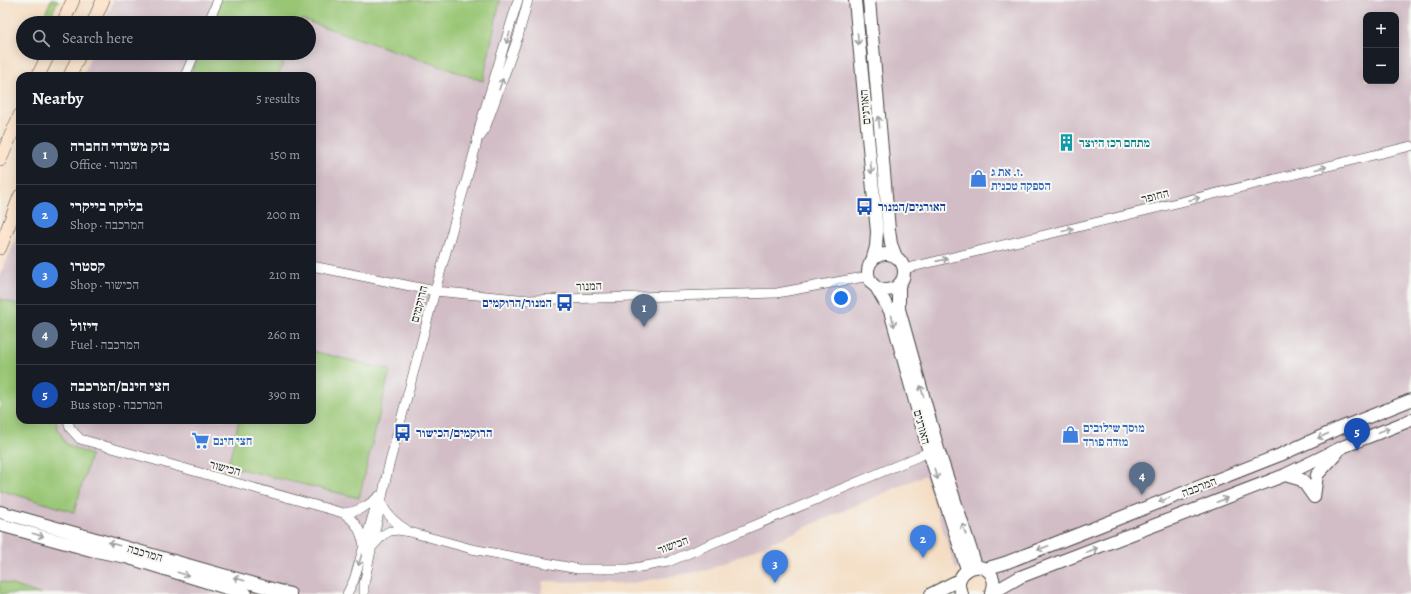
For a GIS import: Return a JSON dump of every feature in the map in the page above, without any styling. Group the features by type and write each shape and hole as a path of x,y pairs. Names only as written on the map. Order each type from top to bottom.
{"main road":[{"path":"66,16 73,0"},
{"path":"96,16 103,0"},
{"path":"40,72 46,60"},
{"path":"72,72 77,60"},
{"path":"0,160 16,123"},
{"path":"0,248 16,207"}],"street":[{"path":"211,16 218,0"},
{"name":"הרוקמים","path":"347,594 368,546 434,291 476,146 480,125 518,0"},
{"name":"הרוקמים","path":"476,146 492,111 518,37 528,0"},
{"name":"האורגים","path":"855,0 877,232 876,247 872,261"},
{"name":"האורגים","path":"869,0 889,230 891,244 896,257"},
{"path":"187,72 192,60"},
{"name":"החופר","path":"904,269 1411,146"},
{"path":"884,254 896,257 904,269 902,280 892,289 884,290 876,287 869,276 872,261 877,256 884,254"},
{"name":"המנור","path":"316,267 434,291 528,300 723,296 777,293 869,276"},
{"name":"האורגים","path":"899,284 899,309 938,449 976,568"},
{"name":"האורגים","path":"876,287 890,311 929,452 976,568"},
{"name":"המרכבה","path":"976,568 1005,563 1280,455 1338,429 1411,400"},
{"name":"המרכבה","path":"991,593 1020,577 1285,475 1345,446 1411,420"},
{"name":"הכישור","path":"69,424 70,428 80,439 343,513 351,518 356,524 368,546 390,531 398,530 472,549 578,569 629,569 668,562 929,452"},
{"path":"1285,475 1302,480 1314,497 1316,474 1345,446"},
{"name":"הכישור","path":"343,513 364,508 380,500 387,514 410,532"},
{"name":"המרכבה","path":"0,512 290,594"},
{"name":"המרכבה","path":"0,525 91,550 126,557 246,594"},
{"name":"הרוקמים","path":"364,594 368,546"},
{"path":"962,594 958,586 962,574 976,568 990,573 994,579 994,586 991,593"},
{"path":"932,594 959,580"}],"shaded area":[{"path":"114,0 1411,0 1411,594 996,594 982,560 956,569 925,475 708,570 626,584 543,581 541,594 41,594 0,581 0,277 16,238 16,424 316,424 316,72 85,72 89,60 316,60 316,16 107,16"}],"green space":[{"path":"51,0 58,0 51,16 44,16"},
{"path":"217,0 500,0 483,81 316,24 316,16 211,16"},
{"path":"196,60 284,60 280,72 191,72"},
{"path":"0,299 16,304 16,424 57,424 66,444 91,455 74,512 0,490"},
{"path":"316,352 390,370 359,498 228,466 238,424 316,424"},
{"path":"0,581 40,594 0,594"}],"place":[{"name":"מתחם רכז היוצר","path":"1066,143"},
{"name":"ז. את ג. הספקה טכנית","path":"978,179"},
{"name":"האורגים/המנור","path":"865,207"},
{"name":"המנור/הרוקמים","path":"565,303"},
{"name":"בזק משרדי החברה","path":"644,327"},
{"name":"הרוקמים/הכישור","path":"403,433"},
{"name":"מוסך שילובים מזדה פורד","path":"1070,435"},
{"name":"חצי חינם","path":"200,441"},
{"name":"חצי חינם/המרכבה","path":"1357,451"},
{"name":"דיזול","path":"1142,495"},
{"name":"בליקר בייקרי","path":"923,558"},
{"name":"קסטרו","path":"775,583"}]}
